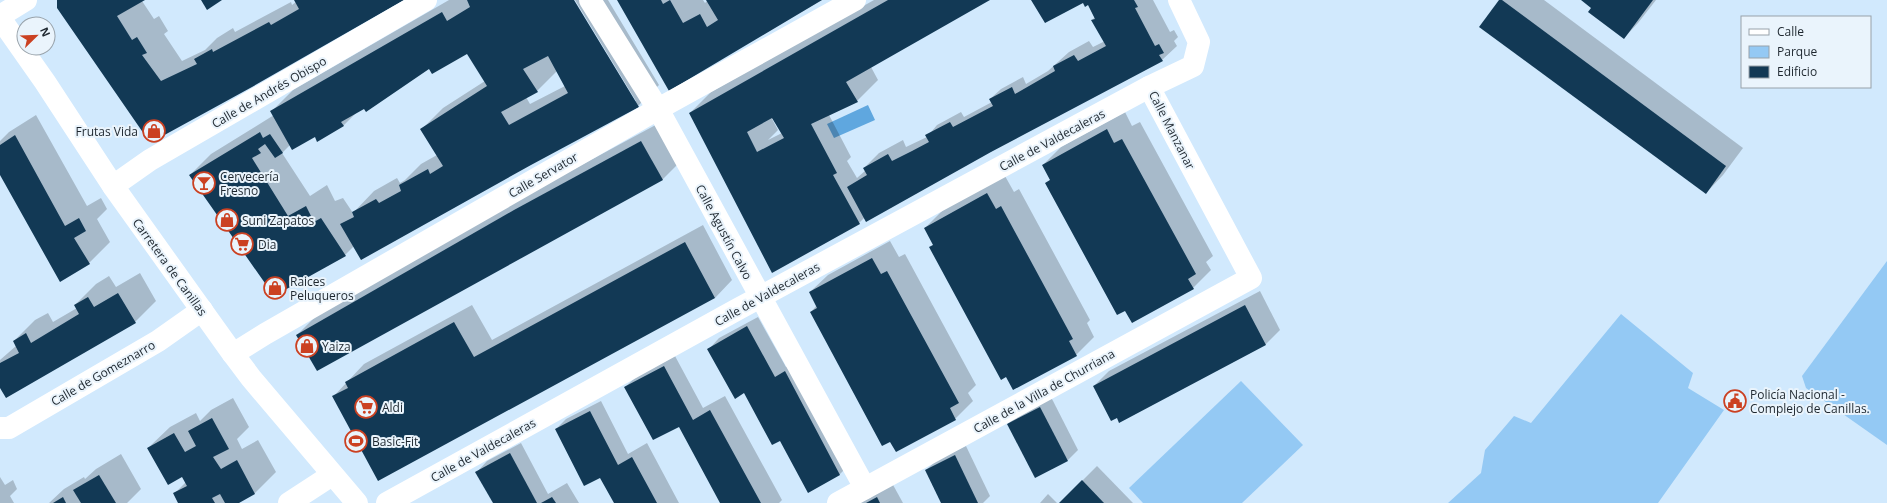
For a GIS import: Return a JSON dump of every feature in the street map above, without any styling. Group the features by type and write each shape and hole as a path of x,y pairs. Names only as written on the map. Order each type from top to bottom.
{"street":[{"path":"0,17 26,0"},
{"name":"Calle de Andrés Obispo","path":"113,186 150,160 426,0"},
{"name":"Calle Agustín Calvo","path":"590,0 658,109 865,488"},
{"name":"Calle Servator","path":"233,354 265,334 658,109 855,0"},
{"name":"Calle Manzanar","path":"1179,0 1199,42 1193,66 1149,88 1251,278"},
{"name":"Carretera de Canillas","path":"0,17 45,82 113,186 233,354 251,378 357,503"},
{"name":"Calle de Valdecaleras","path":"387,503 760,298 1149,88"},
{"name":"Calle de la Villa de Churriana","path":"838,503 1251,278"},
{"name":"Calle de Gomeznarro","path":"0,428 9,428 158,341 202,310"},
{"path":"289,503 332,475"}],"green space":[{"path":"1887,261 1887,445 1806,388 1802,376"},
{"path":"1621,314 1693,373 1688,388 1724,410 1658,503 1448,503 1481,473 1485,450 1514,416 1531,423"},
{"path":"1241,381 1303,445 1242,503 1143,503 1129,488"}],"shaded area":[{"path":"868,105 875,120 834,138 827,124"}],"building":[{"path":"57,0 145,0 117,16 132,40 137,37 147,53 142,55 161,81 197,64 194,59 212,49 213,52 269,22 271,25 299,9 294,0 404,0 252,87 159,138 144,134 57,8"},
{"path":"201,0 222,0 207,10"},
{"path":"467,0 574,0 639,107 531,165 361,260 340,224 354,217 352,212 376,199 379,203 401,191 399,185 428,169 430,174 443,166 420,129 487,86 467,54 432,74 429,69 366,112 364,109 341,122 344,126 317,142 315,137 292,150 270,111 442,12 447,21 470,7","holes":["548,56 568,93 509,125 501,112 538,92 523,69"]},
{"path":"617,0 661,0 663,4 670,0 683,23 700,14 707,27 718,20 706,0 822,0 669,91"},
{"path":"888,0 990,0 846,82 858,102 811,124 837,173 833,175 860,224 772,273 689,113","holes":["772,118 784,138 757,152 747,132"]},
{"path":"1031,0 1134,0 1138,7 1135,8 1155,46 1159,44 1164,53 1159,55 1163,61 991,152 866,222 847,187 867,175 863,168 888,154 892,161 912,151 929,142 925,135 950,122 953,127 993,106 989,99 1012,87 1015,94 1055,71 1053,66 1074,55 1078,61 1106,46 1091,20 1095,19 1088,5 1085,7 1083,3 1045,23"},
{"path":"1499,0 1502,0 1726,166 1706,194 1479,27"},
{"path":"1581,0 1653,0 1624,39 1588,12 1591,8"},
{"path":"1107,129 1114,143 1122,139 1196,274 1188,279 1194,289 1132,323 1125,311 1117,315 1045,183 1050,180 1042,165"},
{"path":"260,132 263,138 270,134 283,153 275,158 265,144 258,149 261,153 252,158 288,216 306,206 314,222 321,218 346,256 274,296 189,175"},
{"path":"15,135 65,226 79,218 86,231 74,238 90,264 60,282 0,175 0,145"},
{"path":"641,141 663,180 317,371 296,335 514,210"},
{"path":"987,193 996,209 1001,206 1073,339 1069,341 1077,356 1013,390 1006,377 1001,380 929,247 933,245 924,228"},
{"path":"685,242 715,298 378,481 332,396 348,388 345,382 454,322 474,357"},
{"path":"872,258 881,274 887,271 959,403 950,408 956,420 896,452 890,442 882,446 810,312 817,308 809,292"},
{"path":"118,293 136,323 6,398 0,388 0,363 19,353 13,341 26,333 31,343 79,314 74,305 88,297 94,307"},
{"path":"1245,305 1266,345 1119,423 1117,418 1111,421 1093,386"},
{"path":"747,326 775,377 785,371 840,475 808,493 780,441 772,445 744,393 735,399 707,349"},
{"path":"664,366 693,420 710,410 761,503 720,503 679,427 653,440 624,387"},
{"path":"1040,407 1068,461 1035,478 1007,424"},
{"path":"590,411 618,465 632,457 657,503 614,503 600,478 584,486 555,429"},
{"path":"212,418 229,449 213,457 221,469 237,460 255,494 239,503 225,503 220,494 212,498 215,503 178,503 173,493 187,486 182,477 168,485 147,448 174,433 185,452 196,446 188,431"},
{"path":"510,453 537,503 493,503 475,472"},
{"path":"955,455 978,503 941,503 925,470"},
{"path":"99,475 116,503 81,503 73,490"},
{"path":"1082,480 1104,503 1059,503"},
{"path":"63,497 66,503 53,503"},
{"path":"552,497 556,503 541,503"},
{"path":"877,497 880,503 866,503"}],"place":[{"name":"Frutas Vida","path":"154,131"},
{"name":"Cervecería Fresno","path":"204,183"},
{"name":"Suni Zapatos","path":"227,220"},
{"name":"Dia","path":"242,244"},
{"name":"Raices Peluqueros","path":"275,288"},
{"name":"Yaiza","path":"307,346"},
{"name":"Policía Nacional - Complejo de Canillas.","path":"1735,401"},
{"name":"Aldi","path":"366,407"},
{"name":"Basic-Fit","path":"356,441"}]}
